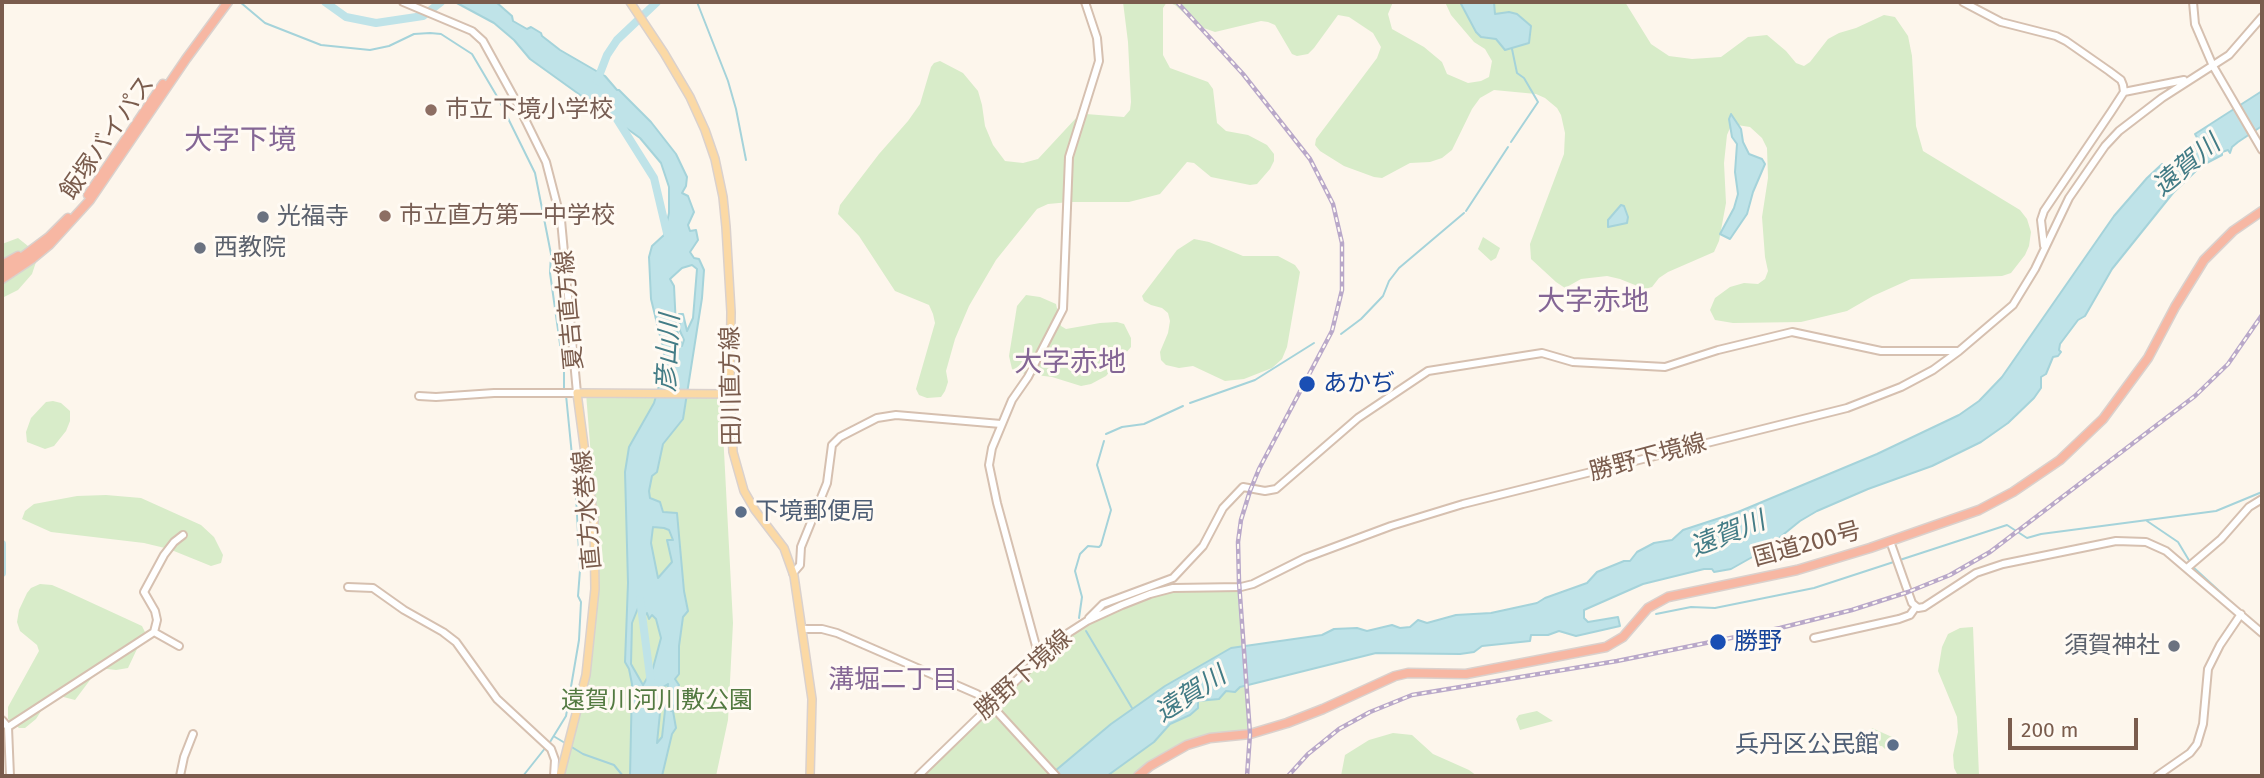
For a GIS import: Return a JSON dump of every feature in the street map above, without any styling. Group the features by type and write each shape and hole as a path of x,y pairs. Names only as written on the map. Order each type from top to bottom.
{"highway":[{"path":"2,272 36,247 69,217 88,195 175,65 225,2"},
{"name":"飯塚バイパス","path":"2,281 63,231 90,200 225,2"},
{"name":"国道200号","path":"1138,776 1187,745 1210,738 1250,734 1287,723 1395,676 1408,673 1466,674 1606,647 1623,637 1648,608 1668,597 1797,570 1979,510 2013,492 2060,460 2103,419 2133,380 2204,260 2234,231 2262,211"},
{"path":"2,265 36,247"}],"main road":[{"name":"田川直方線","path":"630,2 690,97 715,159 726,227 730,312 728,394 733,452 740,479 755,510 783,548 793,573 812,699 810,776"},
{"path":"581,393 728,394"},
{"name":"直方水巻線","path":"560,776 586,675 592,638 595,589 594,521 581,393"}],"street":[{"path":"1039,657 989,473 990,457 1016,391 1028,377 1063,309 1069,157 1099,61 1097,38 1085,2"},
{"path":"1964,2 2001,22 2056,36 2121,80 2124,92 2044,211 2041,220 2044,248"},
{"path":"2193,2 2196,24 2215,68 2262,149"},
{"name":"夏吉直方線","path":"405,3 472,31 482,41 516,101 546,163 561,220 581,393"},
{"name":"勝野下境線","path":"918,776 1059,639 1087,621 1160,591 1253,584 1305,558 1462,504 1847,408 1901,387 1933,370 2013,305 2035,269 2069,198 2105,146 2140,114 2190,78 2215,68 2262,17"},
{"path":"2124,92 2153,88 2190,78"},
{"path":"1087,621 1103,604 1173,578 1203,546 1223,508 1243,487 1265,491 1276,489 1358,418 1428,371 1542,353 1573,362 1665,367 1718,350 1791,332 1881,351 1959,351"},
{"path":"419,396 581,393"},
{"path":"793,573 800,565 801,547 827,483 832,445 840,437 877,418 896,415 1001,424"},
{"path":"2187,568 2221,539 2249,507 2262,499"},
{"path":"8,727 154,632 157,620 155,611 144,592 164,555 183,535"},
{"path":"1915,607 1924,607 1976,573 1994,566 2116,541 2133,540 2153,544 2166,551 2262,633"},
{"path":"1891,541 1915,607"},
{"path":"348,587 373,588 456,642 497,699 551,749 555,760 554,776"},
{"path":"1814,638 1899,619 1910,615 1915,607"},
{"path":"2157,776 2190,753 2197,744 2203,724 2208,668 2241,614"},
{"path":"803,629 822,629 837,633 977,694 1055,776"},
{"path":"154,632 179,646"},
{"path":"2,720 8,727 10,776"},
{"path":"180,776 193,734"}],"green space":[{"path":"1123,2 1167,2 1163,8 1163,55 1170,68 1208,82 1213,89 1217,123 1226,131 1248,135 1267,145 1274,154 1270,169 1257,184 1250,185 1211,177 1194,163 1187,162 1160,194 1129,202 1070,202 1048,204 1037,209 996,260 969,306 955,339 946,371 948,382 945,391 941,397 927,398 919,395 916,389 935,323 933,314 929,305 895,291 859,236 838,214 840,205 920,104 931,67 940,61 963,73 978,91 985,126 993,145 1005,161 1023,163 1038,159 1077,117 1086,114 1124,117 1130,110 1131,102"},
{"path":"1167,2 1393,2 1388,14 1392,29 1424,47 1442,62 1447,74 1468,83 1489,77 1492,61 1485,49 1474,42 1451,15 1445,2 1625,2 1651,44 1669,56 1692,59 1721,57 1748,37 1767,35 1796,63 1804,66 1828,39 1839,33 1884,15 1895,17 1908,36 1912,56 1916,126 1923,151 2020,210 2027,219 2031,232 2029,246 2011,273 2002,276 1911,279 1847,311 1801,322 1733,323 1715,320 1710,310 1715,298 1730,287 1744,283 1758,284 1765,279 1768,271 1762,217 1768,178 1767,148 1762,138 1750,127 1737,125 1730,128 1727,135 1724,163 1726,203 1719,241 1714,252 1668,272 1652,287 1645,289 1607,276 1581,279 1565,288 1531,259 1530,244 1564,154 1565,133 1561,115 1545,98 1536,94 1494,90 1480,98 1452,150 1442,158 1410,163 1382,178 1374,177 1344,166 1315,145 1316,139 1377,58 1381,47 1373,33 1349,17 1338,15 1308,54 1297,56 1292,54 1275,25 1268,22 1261,21 1215,32 1198,26 1175,5"},
{"path":"1483,237 1500,248 1496,258 1491,261 1478,249"},
{"path":"18,238 33,250 37,257 36,262 32,274 18,290 2,298 2,244"},
{"path":"1194,239 1243,256 1278,256 1295,265 1300,272 1287,347 1282,359 1272,368 1244,379 1225,381 1193,366 1179,368 1166,365 1161,360 1160,352 1170,321 1168,313 1144,301 1142,296 1177,250"},
{"path":"1026,295 1040,297 1056,304 1061,326 1066,329 1100,323 1124,324 1131,338 1131,347 1106,376 1091,384 1081,386 1052,377 1020,373 1012,369 1009,356 1017,306"},
{"name":"遠賀川河川敷公園","path":"586,393 721,394 733,623 728,720 716,776 563,776 588,680 598,590"},
{"path":"46,402 61,403 70,411 70,421 54,446 45,449 27,442 26,432 31,418"},
{"path":"77,496 141,498 201,525 214,537 223,555 221,563 211,566 169,549 144,543 51,532 22,519 25,511 34,504"},
{"path":"40,584 52,585 66,591 142,626 145,632 128,668 99,668 75,700 52,694 36,719 25,728 19,728 8,719 8,707 39,651 37,645 20,631 17,622 27,593"},
{"path":"1238,590 1251,730 1211,735 1186,743 1167,751 1134,776 921,776 1060,641 1081,627 1123,606 1159,593"},
{"path":"1973,627 1979,776 1958,776 1953,755 1958,732 1957,717 1938,671 1942,647 1948,634 1960,628"},
{"path":"1537,711 1553,721 1520,730 1516,719 1519,715"},
{"path":"1872,728 1892,737 1885,749 1882,746 1865,746"},
{"path":"1393,733 1412,735 1433,754 1477,776 1341,776 1345,755 1369,740"}],"water":[{"path":"455,2 496,2 512,16 513,21 527,29 531,27 560,50 605,76 651,122 676,154 687,177 682,193 688,196 694,212 688,225 690,231 696,230 698,240 690,252 694,258 699,259 704,270 702,298 683,419 663,444 657,472 652,476 649,491 650,498 660,502 663,512 677,513 688,611 683,617 679,674 675,679 679,685 671,711 676,728 672,734 662,776 630,776 632,684 625,662 628,583 625,472 629,447 654,403 663,372 664,352 651,299 649,257 652,246 664,235 669,213 669,187 661,163 640,138 530,59 514,40 494,23","holes":["692,265 697,269 693,318 687,331 683,314 679,314 680,331 684,340 682,346 676,327 674,286 670,279 682,268","653,527 669,530 673,540 667,540 672,562 658,578 651,543","638,608 644,617 647,613 649,619 652,615 656,619 661,638 653,668 643,685 631,664 632,623","668,684 662,737 657,743 660,713 658,697 663,687"]},
{"path":"1460,2 1494,2 1495,14 1517,14 1531,26 1529,43 1505,50 1496,39 1481,37"},
{"name":"遠賀川","path":"2262,91 2262,126 2232,147 2230,153 2228,150 2222,152 2222,155 2201,166 2173,193 2112,269 2085,316 2078,320 2060,344 2061,352 2053,357 2046,374 2041,377 2041,388 2034,398 2008,423 1981,442 1932,466 1817,511 1763,551 1731,569 1714,572 1712,569 1704,569 1643,584 1584,610 1584,618 1588,622 1618,617 1620,626 1576,636 1559,631 1548,635 1531,635 1530,641 1482,646 1474,652 1460,654 1376,653 1240,687 1235,692 1226,691 1219,699 1198,701 1198,708 1190,715 1170,724 1154,742 1107,776 1049,776 1111,724 1165,686 1231,648 1322,635 1334,629 1357,628 1367,631 1392,625 1410,627 1418,620 1427,623 1456,615 1491,613 1537,603 1587,583 1597,572 1630,561 1637,552 1654,543 1672,540 1683,530 1738,512 1877,454 1959,415 1979,401 2002,377 2114,216 2147,178 2162,164 2169,167 2199,141 2195,134"},
{"path":"1731,114 1741,129 1749,154 1762,159 1765,164 1747,214 1730,239 1720,234 1738,194 1735,172 1737,144 1732,137 1729,119"},
{"path":"1621,205 1628,217 1627,223 1608,227 1608,220"}],"waterway":[{"path":"240,2 265,23 321,45 370,50 389,46 414,34 430,33 441,34 472,54 498,98 535,173 551,254 550,273 564,372 564,390"},
{"path":"325,2 346,17 376,23 423,16 441,2"},
{"path":"597,81 607,55 617,40 657,2"},
{"path":"697,2 728,81 746,160"},
{"path":"1511,142 1538,102 1524,78 1517,73 1512,49"},
{"name":"彦山川","path":"615,116 654,178 667,233"},
{"path":"1466,211 1508,147"},
{"path":"1341,334 1361,319 1383,296 1389,281 1399,268 1464,213"},
{"path":"1190,403 1255,380 1314,343"},
{"path":"550,742 566,716 579,640 581,602 578,596 580,570 576,496 566,395"},
{"path":"1106,434 1122,427 1144,424 1183,406"},
{"path":"1079,618 1082,597 1075,571 1080,554 1088,546 1101,545 1111,510 1097,465 1104,441"},
{"path":"1656,614 1691,607 1715,608 1814,588 2007,525 2027,538 2216,511 2262,492"},
{"path":"2147,521 2178,542 2190,562"},
{"path":"2,544 2,573"},
{"path":"2193,567 2240,610"},
{"name":"彦山川","path":"640,599 651,684"},
{"path":"1086,631 1132,708"},
{"path":"555,737 565,743"},
{"path":"570,746 583,754 614,765 623,776"},
{"path":"523,776 546,747"}],"railway":[{"path":"1177,2 1243,74 1310,159 1333,204 1342,243 1342,290 1332,331 1259,469 1241,520 1238,542 1239,582 1250,734 1247,776"},
{"path":"1288,776 1308,754 1339,729 1370,712 1412,695 1617,661 1780,628 1852,610 1950,575 1990,552 2195,396 2228,364 2262,315"}],"place":[{"name":"市立下境小学校","path":"431,110"},
{"name":"市立直方第一中学校","path":"385,216"},
{"name":"光福寺","path":"263,217"},
{"name":"西教院","path":"200,248"},
{"name":"あかぢ","path":"1307,384"},
{"name":"下境郵便局","path":"741,512"},
{"name":"勝野","path":"1718,642"},
{"name":"須賀神社","path":"2174,646"},
{"name":"兵丹区公民館","path":"1893,745"}],"district":[{"name":"大字下境","path":"240,141"},
{"name":"大字赤地","path":"1593,302"},
{"name":"大字赤地","path":"1070,363"},
{"name":"溝堀二丁目","path":"893,681"}]}
